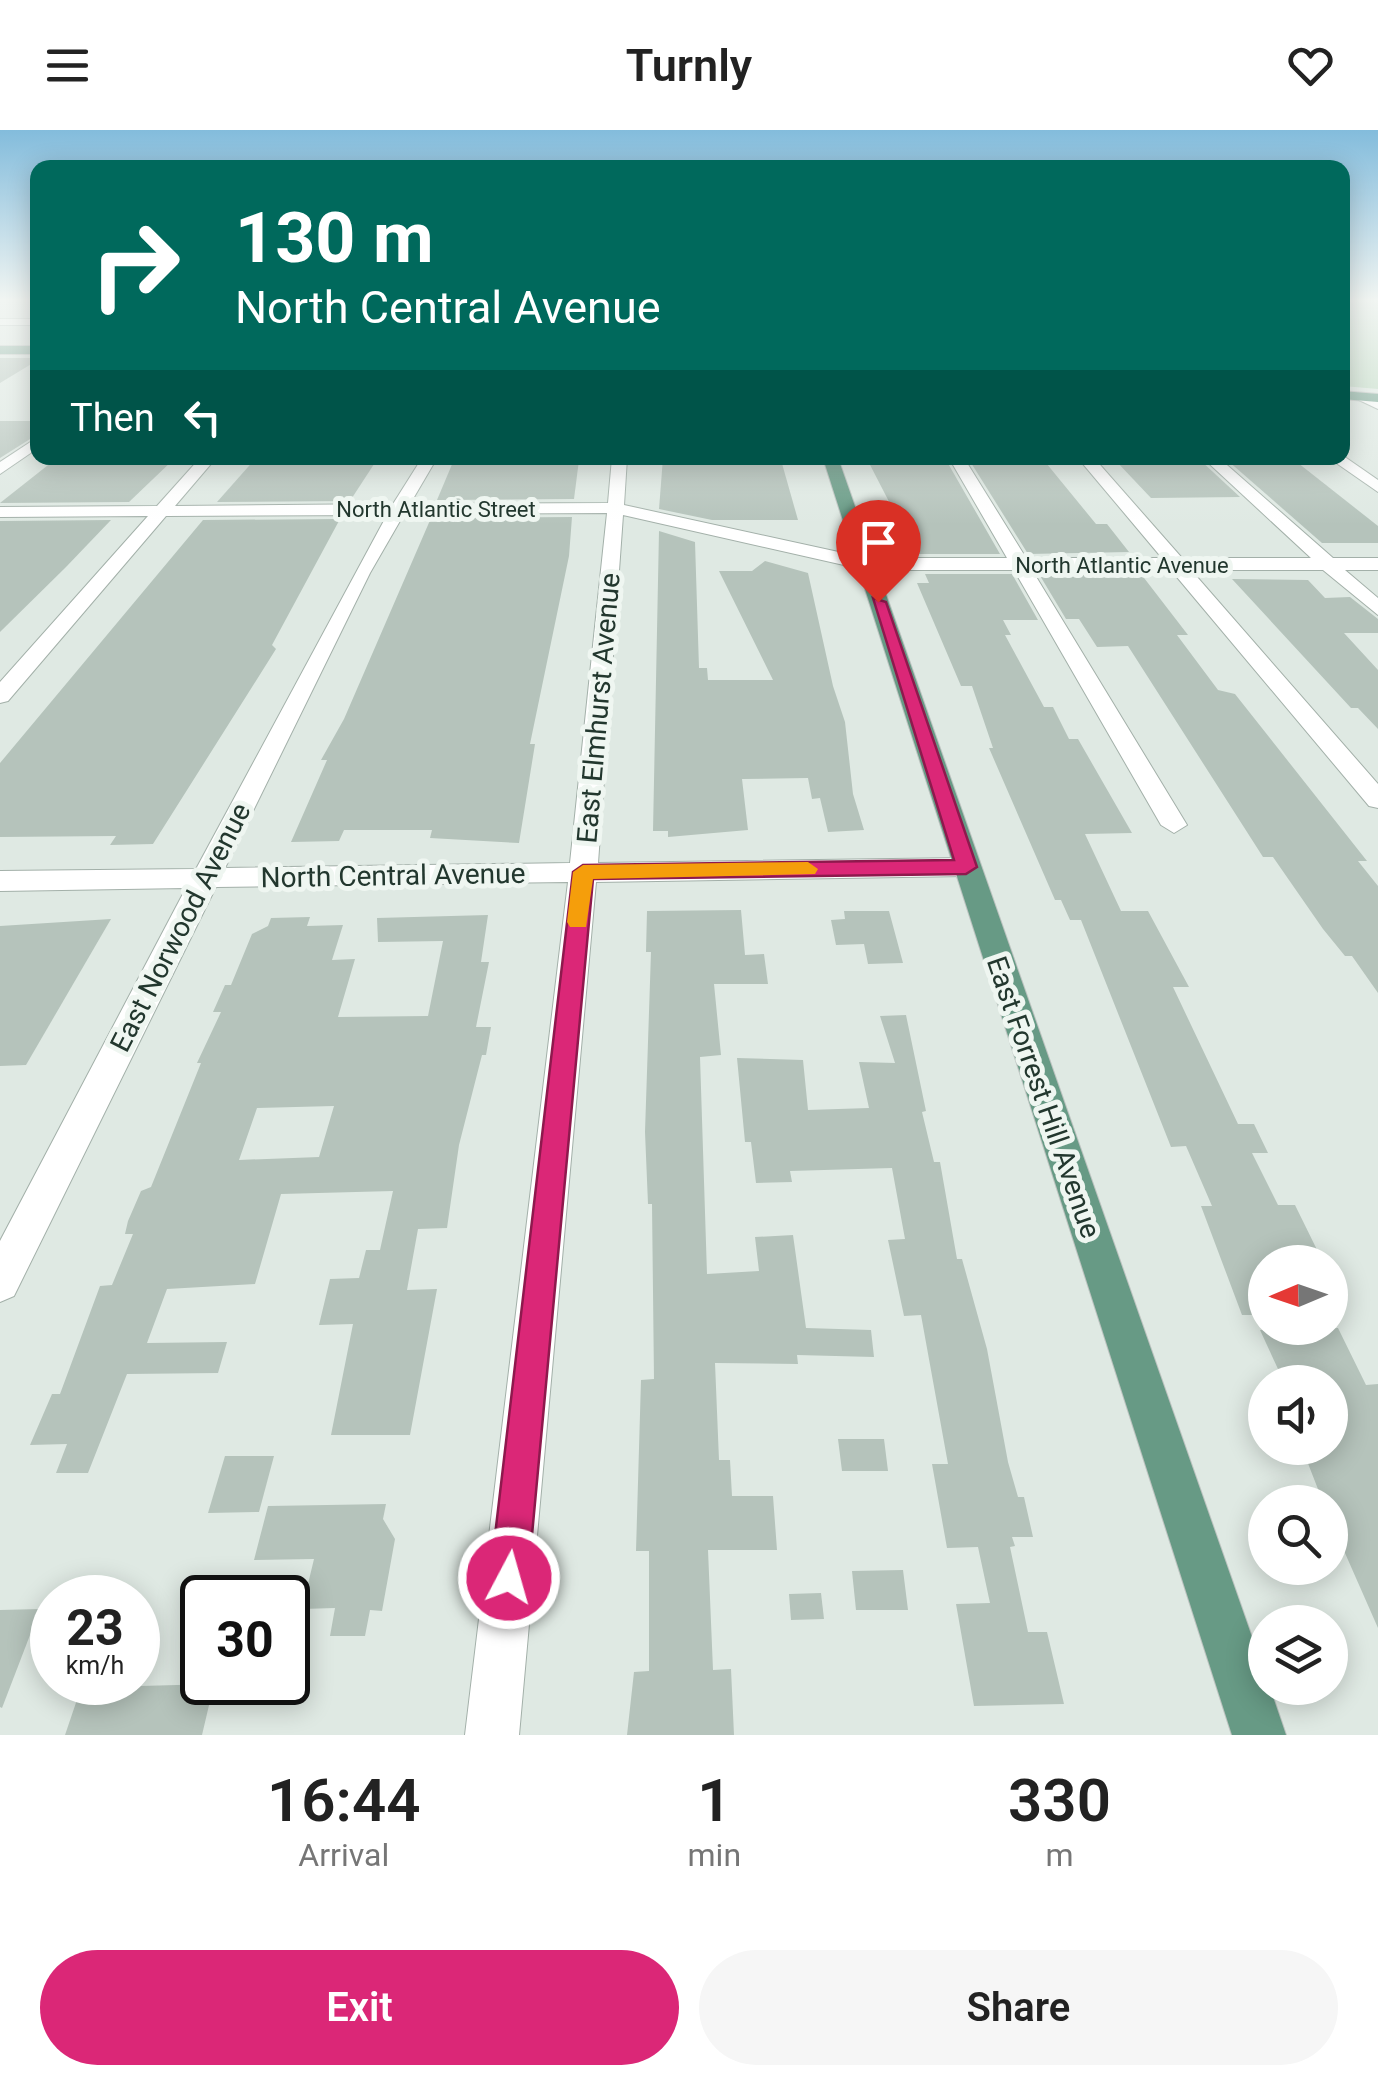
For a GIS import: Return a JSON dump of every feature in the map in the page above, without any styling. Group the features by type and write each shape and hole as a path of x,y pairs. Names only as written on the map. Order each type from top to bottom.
{"main road":[{"name":"East Forrest Hill Avenue","path":"832,465 1259,1735"}],"street":[{"path":"0,469 30,446"},
{"path":"170,511 203,465"},
{"path":"0,696 170,511 221,465"},
{"name":"East Norwood Avenue","path":"0,1282 361,573 392,509 407,465"},
{"name":"East Norwood Avenue","path":"392,509 424,465"},
{"name":"East Elmhurst Avenue","path":"492,1735 583,872 619,465"},
{"path":"962,465 1174,824"},
{"path":"1092,465 1378,800"},
{"path":"1219,465 1378,609"},
{"path":"1348,465 1378,487"},
{"name":"North Atlantic Street","path":"0,512 615,508 866,564"},
{"name":"North Atlantic Avenue","path":"866,564 1378,564"},
{"name":"North Central Avenue","path":"0,881 966,867"}],"green space":[{"path":"1350,375 1378,375 1378,389 1350,387"}],"building":[{"path":"0,421 30,421 30,439 0,458"},
{"path":"48,465 168,465 129,502 0,503"},
{"path":"250,465 373,465 350,501 217,502"},
{"path":"452,465 578,465 574,499 437,500"},
{"path":"662,465 782,465 798,520 712,520 659,509"},
{"path":"870,465 949,465 1000,554 916,554"},
{"path":"972,465 1048,465 1096,524 1107,524 1129,552 1028,554"},
{"path":"1120,465 1205,465 1240,497 1151,498"},
{"path":"1233,465 1301,465 1378,526 1378,543 1322,543"},
{"path":"572,517 569,556 530,744 535,744 519,843 430,838 432,830 344,830 339,841 291,842 327,760 321,760 344,719 431,518"},
{"path":"340,519 272,645 276,649 153,844 110,845 116,836 0,837 0,763 203,520"},
{"path":"111,520 66,567 0,632 0,521"},
{"path":"659,531 695,542 699,668 707,668 708,680 773,680 719,571 752,571 765,561 808,573 845,722 853,794 864,830 828,832 820,798 812,799 808,778 742,779 748,830 668,837 668,831 653,831"},
{"path":"925,574 1012,574 1038,620 1003,620 1011,635 1005,635 1044,707 1053,707 1069,739 1078,739 1132,833 1085,834 1121,911 1148,911 1189,987 1173,987 1238,1124 1254,1124 1268,1153 1252,1153 1278,1205 1295,1205 1315,1245 1248,1245 1248,1315 1242,1315 1201,1206 1212,1206 1186,1146 1171,1147 1081,920 1070,920 1061,900 1055,900 989,748 993,748 972,686 961,686 917,583 929,583"},
{"path":"1039,574 1141,574 1188,635 1177,635 1218,690 1235,694 1367,861 1358,861 1378,886 1378,993 1352,956 1345,956 1323,929 1273,857 1263,857 1128,646 1097,647 1079,619 1066,619"},
{"path":"1232,579 1308,580 1325,598 1350,597 1378,619 1378,633 1344,633 1378,670 1378,729 1358,708 1351,708"},
{"path":"741,910 745,955 764,954 768,984 714,984 721,1055 700,1057 707,1274 759,1271 755,1237 793,1235 806,1328 871,1330 874,1357 797,1355 798,1364 715,1363 719,1460 730,1460 732,1496 773,1496 777,1550 708,1550 713,1670 731,1669 734,1735 627,1735 634,1672 649,1671 649,1551 636,1551 641,1380 654,1379 652,1204 648,1204 645,1132 651,952 646,952 647,911"},
{"path":"844,911 889,911 903,963 868,964 864,944 836,945 831,920 845,919"},
{"path":"488,915 481,962 489,962 476,1027 491,1027 486,1055 482,1055 459,1145 447,1228 418,1229 407,1290 437,1289 410,1435 331,1435 353,1324 319,1325 330,1279 359,1278 366,1250 380,1250 393,1191 281,1194 255,1284 167,1289 147,1343 227,1342 218,1373 127,1374 88,1473 56,1473 67,1444 30,1445 52,1394 60,1394 100,1286 112,1285 133,1234 125,1234 128,1221 141,1191 151,1187 201,1063 197,1063 221,1012 213,1012 225,985 231,985 252,934 268,926 271,918 310,917 307,926 343,925 332,960 355,959 338,1017 428,1016 443,941 378,942 377,918","holes":["334,1106 319,1157 239,1160 257,1108"]},
{"path":"111,919 26,1065 0,1066 0,926"},
{"path":"906,1015 926,1111 922,1112 934,1162 940,1162 957,1259 962,1259 987,1349 1008,1462 1018,1497 1024,1497 1033,1537 1012,1537 1015,1546 1010,1547 1028,1632 1047,1632 1064,1704 974,1706 956,1604 990,1603 978,1547 947,1548 932,1464 948,1464 921,1315 904,1316 888,1240 905,1239 892,1168 790,1171 792,1182 756,1183 751,1142 745,1142 737,1058 803,1060 808,1110 869,1108 859,1062 895,1063 880,1016"},
{"path":"1267,1345 1346,1345 1366,1385 1378,1384 1378,1628 1348,1560 1348,1485 1316,1485 1309,1465 1348,1465 1348,1365 1276,1365"},
{"path":"838,1439 884,1439 888,1471 842,1471"},
{"path":"225,1456 274,1456 259,1512 208,1513"},
{"path":"386,1504 383,1519 395,1539 382,1611 370,1610 365,1636 330,1636 335,1608 310,1609 314,1559 254,1560 268,1506"},
{"path":"903,1570 908,1610 856,1610 852,1571"},
{"path":"821,1593 824,1619 791,1620 789,1594"},
{"path":"30,1609 30,1635 2,1708 0,1707 0,1610"},
{"path":"160,1685 180,1685 180,1705 209,1705 202,1735 65,1735 75,1705 160,1705"}],"slow traffic":[{"path":"578,922 583,872 808,869"}],"route":[{"path":"509,1578 583,872 966,867 878,602"}]}
